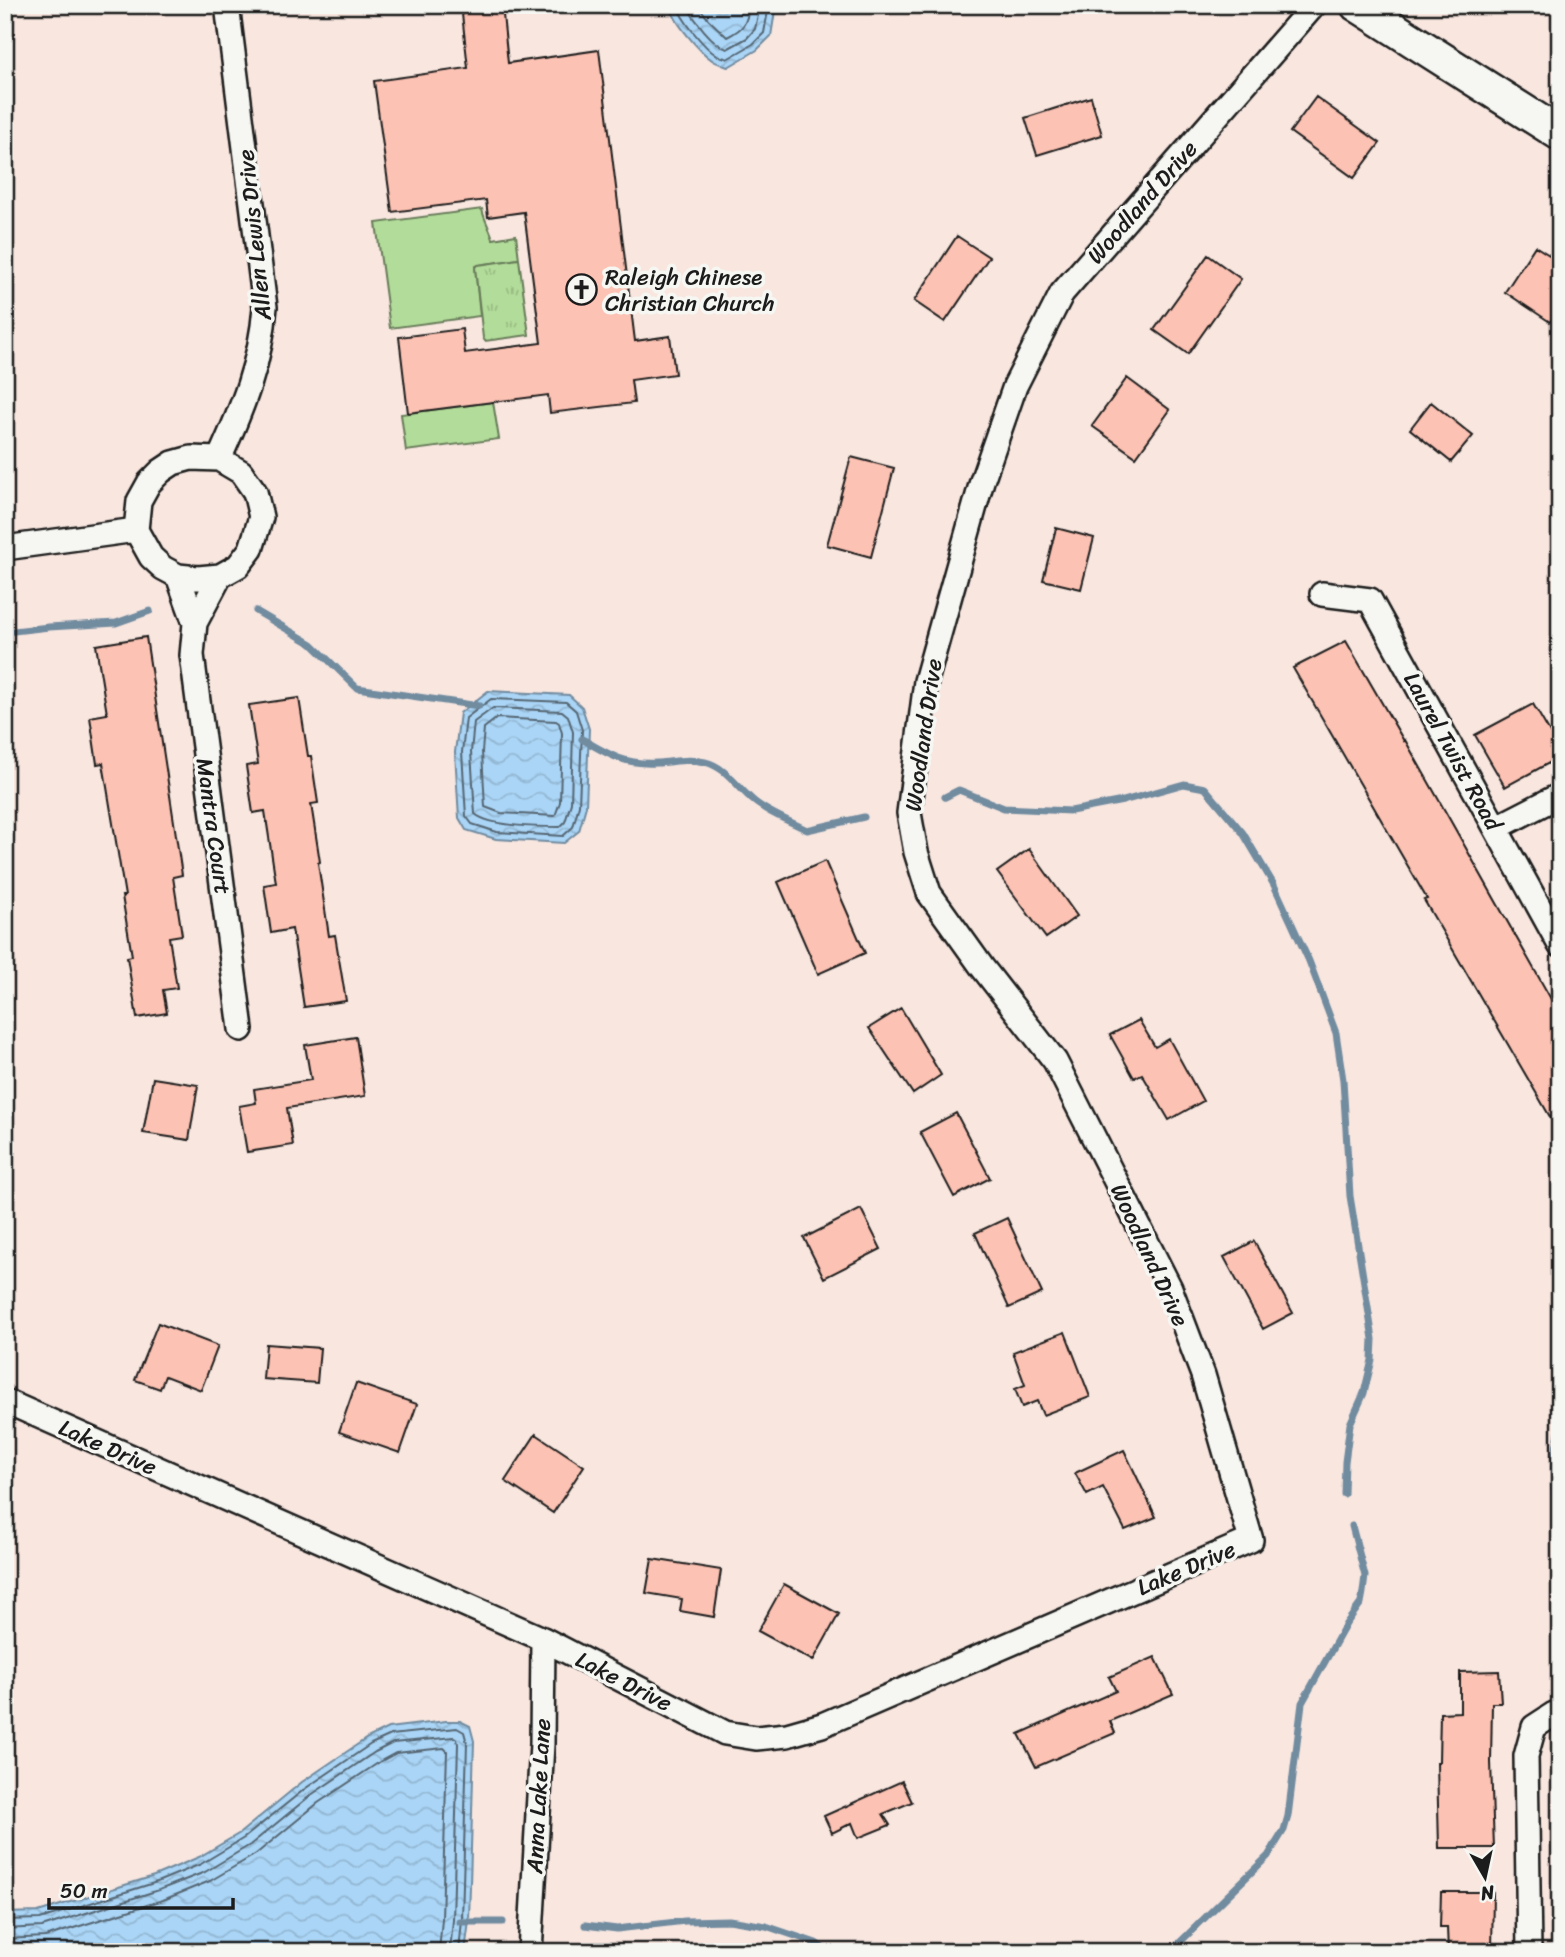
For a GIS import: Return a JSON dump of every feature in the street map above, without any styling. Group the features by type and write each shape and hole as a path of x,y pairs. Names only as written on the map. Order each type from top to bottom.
{"main road":[{"path":"1357,5 1560,134"}],"street":[{"name":"Allen Lewis Drive","path":"219,459 239,416 257,363 265,307 227,5"},
{"name":"Woodland Drive","path":"1251,1540 1203,1375 1170,1288 1055,1062 929,893 916,852 909,813 926,681 982,481 1015,386 1062,293 1314,5"},
{"path":"191,458 219,459 241,472 256,492 261,517 251,549 238,566 220,576 178,576 151,557 136,530 139,501 149,483 173,463 191,458"},
{"path":"5,548 136,530"},
{"name":"Mantra Court","path":"178,576 195,623"},
{"name":"Mantra Court","path":"220,576 195,623 192,655 241,1029"},
{"name":"Laurel Twist Road","path":"1322,594 1370,600 1560,944"},
{"path":"1496,828 1560,795"},
{"name":"Lake Drive","path":"5,1401 543,1639 725,1733 756,1738 787,1735 822,1725 1251,1540"},
{"name":"Anna Lake Lane","path":"530,1952 542,1744 543,1639"},
{"path":"1533,1950 1526,1756 1534,1727 1554,1714 1560,1714"}],"green space":[{"path":"482,209 493,239 516,235 519,259 475,267 480,316 390,328 376,223"},
{"path":"519,259 529,335 485,341 475,267"},
{"path":"493,402 499,439 406,451 401,414"}],"water":[{"path":"670,5 776,5 771,36 757,50 728,67 712,60 694,43 681,27"},
{"path":"488,691 569,695 582,707 589,729 586,806 579,831 564,843 496,839 466,830 459,818 455,752 460,713"},
{"path":"1560,1417 1560,1520 1555,1508 1551,1469"},
{"path":"460,1721 470,1726 474,1741 469,1921 465,1952 5,1952 5,1913 38,1912 154,1876 199,1857 240,1833 302,1782 367,1738 388,1728"}],"building":[{"path":"461,5 502,5 508,63 599,50 635,341 670,336 675,374 631,380 634,403 550,413 548,395 408,413 399,337 462,329 465,353 541,343 524,212 488,217 486,200 392,212 374,81 468,68"},
{"path":"1091,97 1102,135 1037,155 1025,118"},
{"path":"1316,97 1380,143 1354,178 1290,132"},
{"path":"957,236 989,257 945,322 914,301"},
{"path":"1535,246 1560,262 1560,308 1550,322 1505,292"},
{"path":"1208,255 1241,279 1188,354 1154,330"},
{"path":"1127,378 1170,410 1136,457 1092,426"},
{"path":"1431,402 1473,436 1451,462 1410,429"},
{"path":"851,457 894,468 871,557 827,545"},
{"path":"1056,528 1094,538 1081,589 1043,580"},
{"path":"146,637 182,875 173,877 182,935 169,937 177,988 163,990 167,1013 137,1018 127,957 132,956 122,896 125,896 103,763 97,764 90,717 107,714 96,645"},
{"path":"1346,641 1560,1015 1560,1134 1293,668"},
{"path":"299,698 318,803 311,804 329,936 335,935 346,1001 304,1007 292,929 271,933 264,885 276,883 265,811 253,813 246,766 258,764 249,705"},
{"path":"1533,704 1560,750 1560,757 1505,787 1475,735"},
{"path":"1029,849 1077,916 1046,938 997,872"},
{"path":"825,861 865,953 818,974 778,882"},
{"path":"901,1008 941,1075 913,1094 869,1028"},
{"path":"1139,1020 1155,1047 1169,1039 1203,1101 1169,1120 1142,1074 1134,1078 1110,1035"},
{"path":"356,1037 365,1096 287,1108 293,1145 247,1152 239,1106 256,1103 254,1089 311,1080 305,1045"},
{"path":"153,1078 198,1085 189,1140 143,1133"},
{"path":"956,1113 990,1178 954,1197 920,1132"},
{"path":"861,1209 881,1249 824,1278 804,1238"},
{"path":"1007,1218 1042,1293 1009,1308 975,1233"},
{"path":"1254,1241 1293,1313 1263,1329 1224,1257"},
{"path":"158,1323 218,1346 201,1390 165,1376 160,1389 135,1380"},
{"path":"1065,1332 1090,1397 1043,1415 1037,1401 1022,1407 1015,1389 1025,1385 1013,1352"},
{"path":"266,1344 320,1348 317,1383 263,1379"},
{"path":"356,1383 417,1404 400,1453 339,1432"},
{"path":"536,1434 584,1466 553,1513 505,1481"},
{"path":"1124,1450 1156,1517 1125,1530 1103,1487 1087,1495 1075,1473"},
{"path":"652,1559 721,1570 714,1617 680,1611 682,1599 646,1593"},
{"path":"784,1584 839,1614 813,1661 758,1631"},
{"path":"1155,1657 1173,1694 1110,1721 1115,1733 1036,1767 1019,1734 1116,1691 1109,1677"},
{"path":"1499,1671 1501,1703 1492,1703 1494,1848 1439,1848 1437,1762 1440,1713 1460,1712 1460,1672"},
{"path":"902,1781 912,1802 883,1814 890,1825 858,1838 852,1823 832,1833 824,1816"},
{"path":"1441,1892 1493,1892 1492,1952 1448,1952 1447,1927 1440,1927"}],"waterway":[{"path":"5,632 116,623 150,611"},
{"path":"256,611 312,644 357,688 479,706"},
{"path":"582,739 626,761 657,763 693,760 713,765 726,773 761,806 807,830 864,817"},
{"path":"945,797 959,790 1004,808 1071,811 1123,801 1184,784 1205,788 1243,833 1274,885 1309,961 1336,1033 1343,1080 1350,1196 1373,1339 1372,1360 1364,1393 1350,1424 1344,1494"},
{"path":"1170,1952 1268,1856 1284,1830 1302,1703 1346,1624 1361,1603 1365,1576 1352,1526"},
{"path":"585,1925 617,1929 685,1921 729,1920 766,1926 816,1943 828,1952"},
{"path":"460,1922 503,1922"}],"place":[{"name":"Raleigh Chinese Christian Church","path":"582,290"}]}
